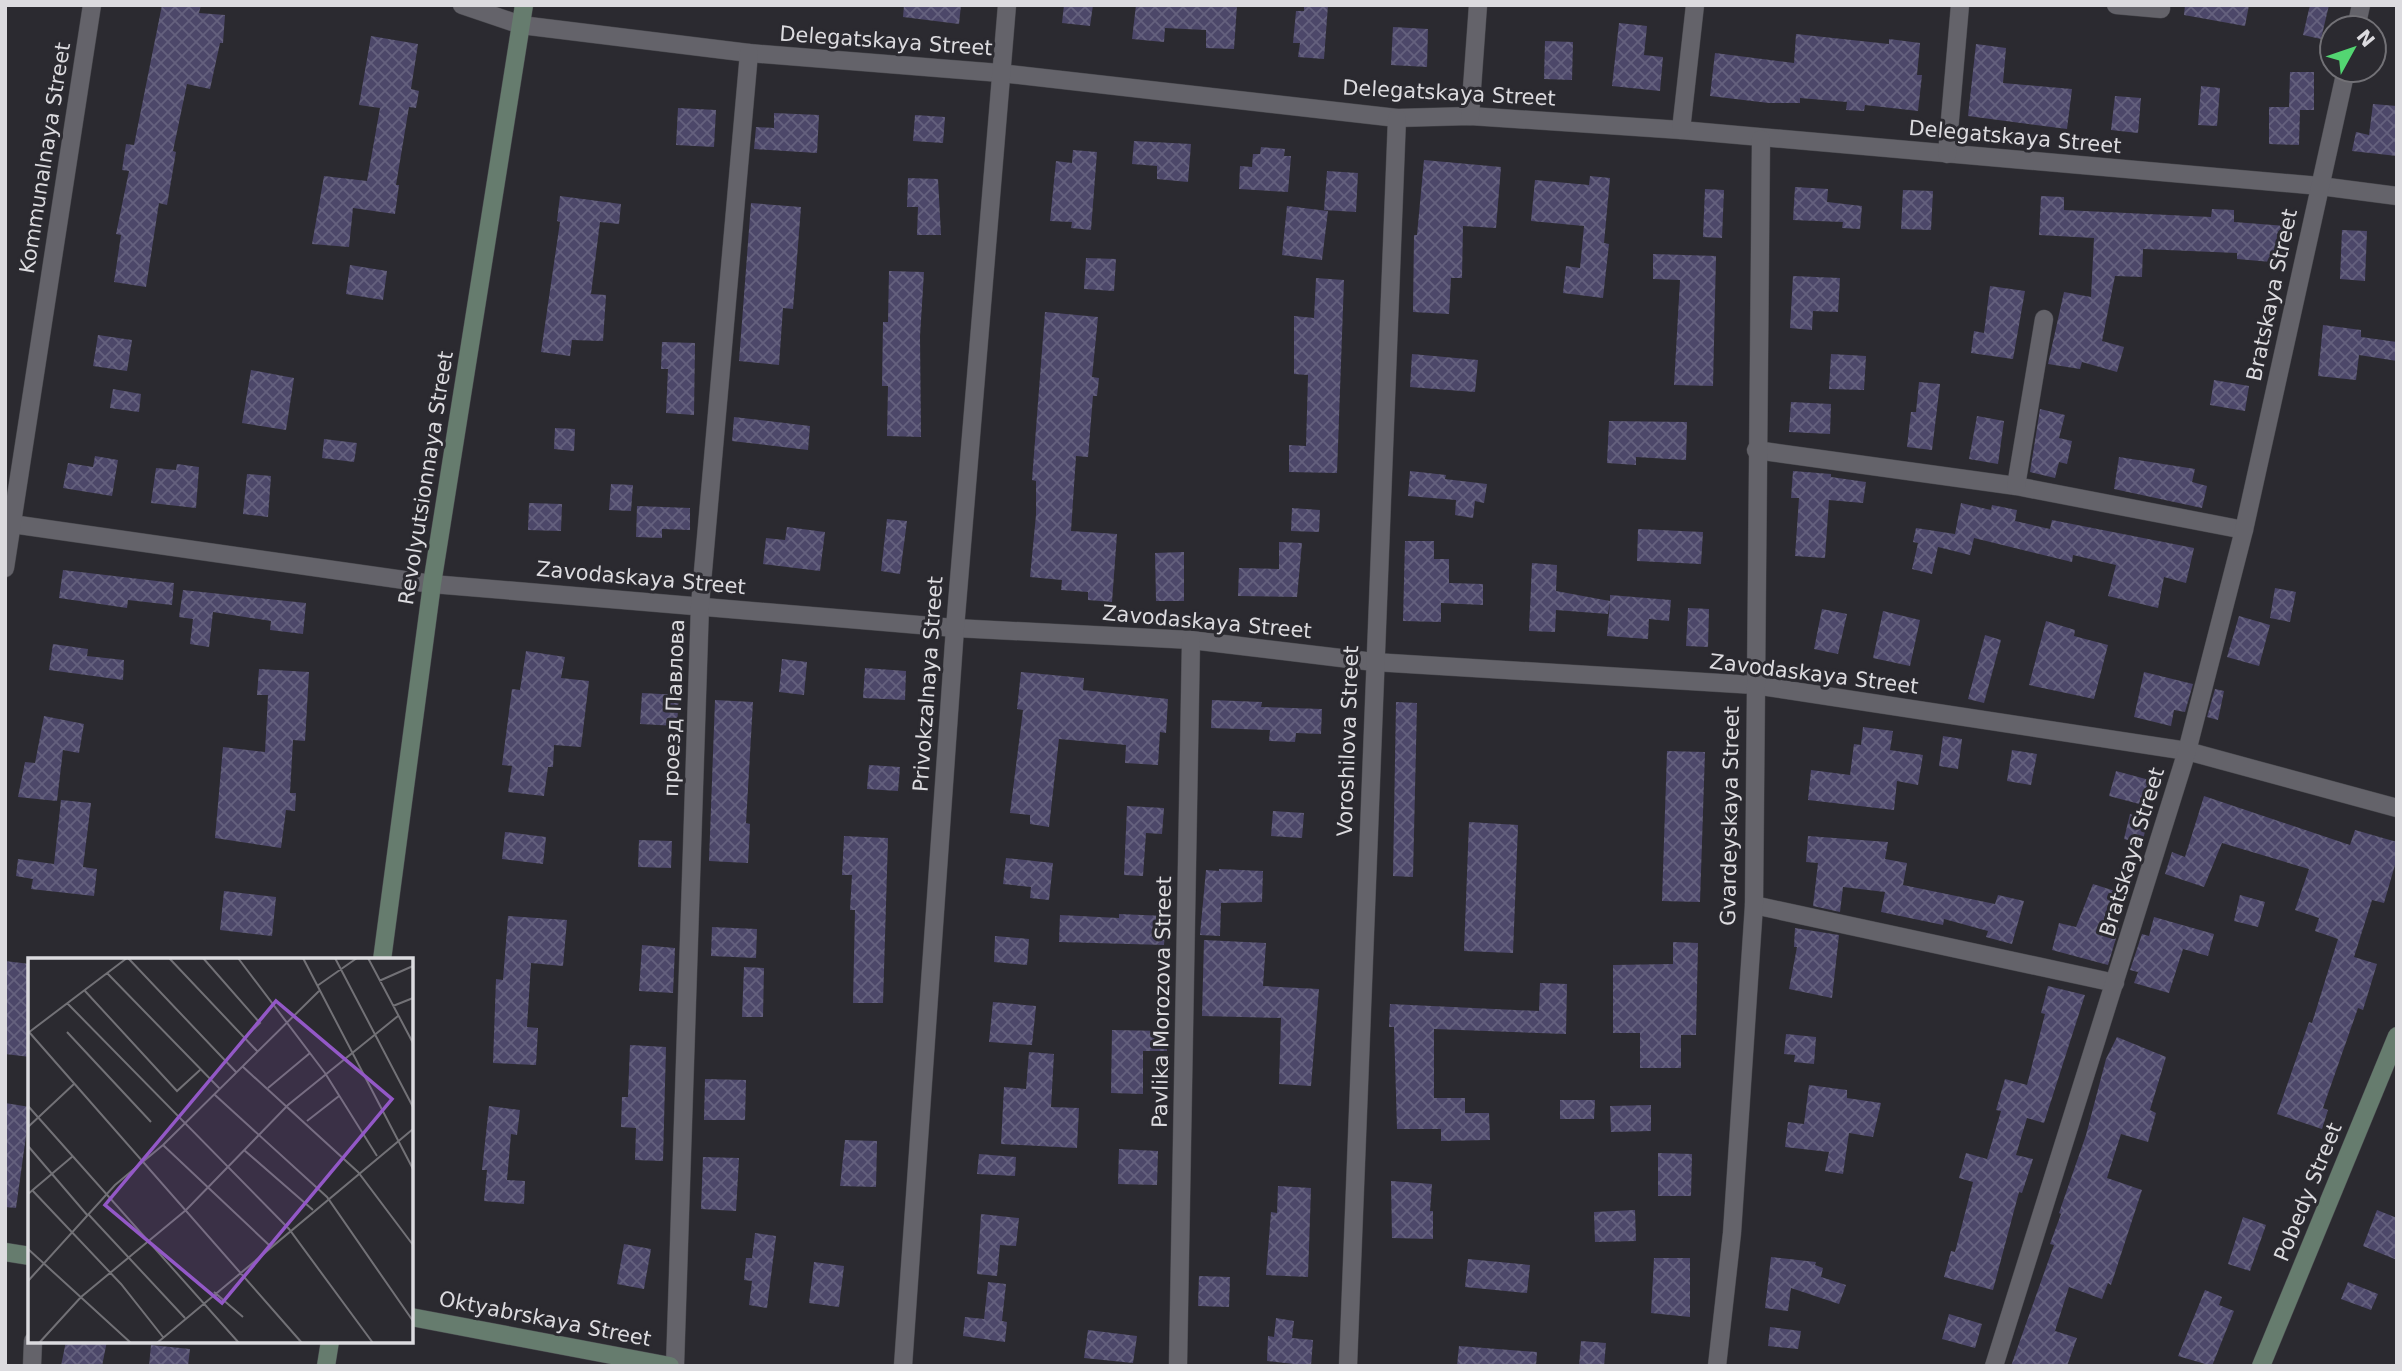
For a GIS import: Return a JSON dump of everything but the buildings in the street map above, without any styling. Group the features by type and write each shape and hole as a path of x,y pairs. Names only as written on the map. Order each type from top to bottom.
{"street":[{"name":"Kommunalnaya Street","path":"5,568 8,524 92,5"},
{"name":"Delegatskaya Street","path":"462,5 521,25 749,53 1000,73 1397,118 1470,116 1681,130 2319,186 2397,196"},
{"name":"Revolyutsionnaya Street","path":"382,958 432,584 524,5"},
{"name":"Privokzalnaya Street","path":"903,1366 955,628 1007,5"},
{"path":"1470,116 1478,5"},
{"path":"1681,130 1695,5"},
{"path":"1947,154 1960,5"},
{"path":"2116,5 2161,9 2161,5"},
{"name":"проезд Павлова","path":"673,1366 700,606 749,53"},
{"name":"Bratskaya Street","path":"1994,1366 2187,751 2244,530 2343,84"},
{"name":"Voroshilova Street","path":"1348,1366 1397,118"},
{"name":"Gvardeyskaya Street","path":"1717,1366 1732,1233 1754,905 1756,450 1761,139"},
{"path":"2016,486 2044,319"},
{"path":"1756,450 2016,486 2244,530"},
{"name":"Zavodaskaya Street","path":"8,524 432,584 955,628 1191,640 1374,662 1754,685 2187,751 2397,807"},
{"name":"Pavlika Morozova Street","path":"1178,1366 1191,640"},
{"path":"1754,905 2115,983"},
{"name":"Pobedy Street","path":"2261,1366 2397,1036"},
{"path":"5,1252 28,1256"},
{"name":"Oktyabrskaya Street","path":"413,1317 673,1366"},
{"path":"32,1366 33,1343"},
{"path":"326,1366 330,1343"}]}
